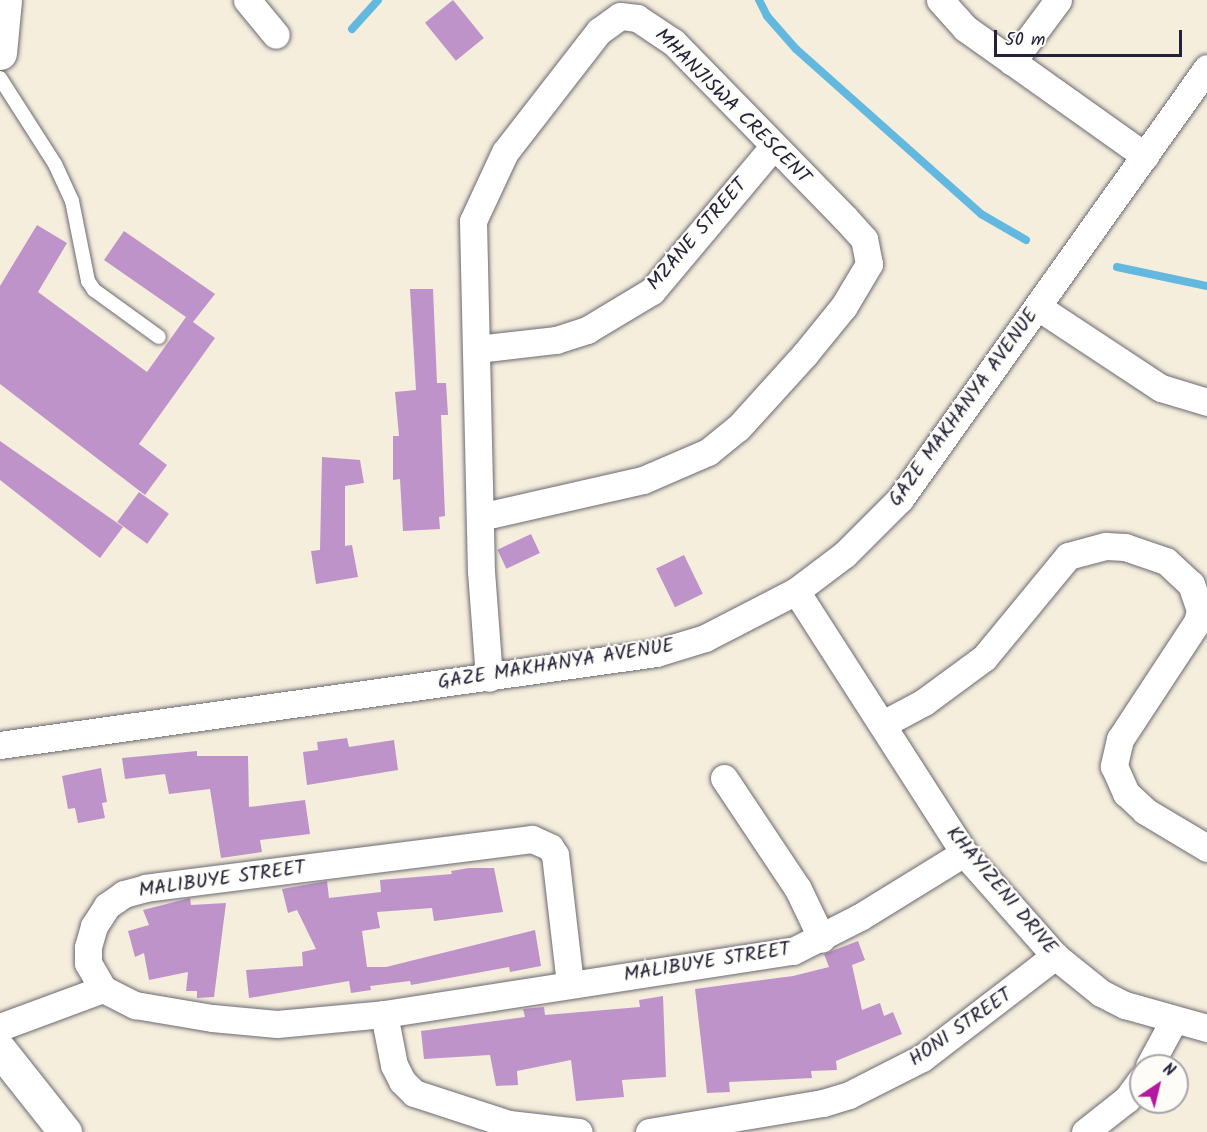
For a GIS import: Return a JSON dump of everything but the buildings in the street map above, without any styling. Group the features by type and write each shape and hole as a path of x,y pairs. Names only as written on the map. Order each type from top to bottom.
{"street":[{"path":"0,53 5,0"},
{"path":"247,0 276,35"},
{"path":"940,0 965,28 1145,156"},
{"path":"1012,62 1058,0"},
{"name":"MHANJISWA CRESCENT","path":"480,517 643,480 708,452 771,392 844,306 869,264 864,239 673,42 637,18 610,20 525,122 480,202 473,221 471,248 477,349 480,517 489,678"},
{"name":"GAZE MAKHANYA AVENUE","path":"0,746 656,653 705,638 796,591 845,554 900,499 1207,68"},
{"name":"MZANE STREET","path":"477,349 556,340 587,330 652,291 773,147"},
{"path":"1038,307 1161,388 1207,402"},
{"path":"884,724 924,702 984,658 1068,556 1106,546 1125,547 1166,561 1191,584 1200,610 1197,622 1120,739 1113,754 1114,766 1126,793 1145,811 1207,848"},
{"name":"KHAYIZENI DRIVE","path":"796,591 884,724 964,853 1055,956 1101,993 1125,1005 1207,1028"},
{"path":"724,778 798,889 822,939"},
{"name":"MALIBUYE STREET","path":"570,984 555,855 550,847 532,839 146,888 124,894 107,906 94,926 88,947 88,963 103,989 135,1005 244,1023 278,1024 384,1014 570,984 776,955 822,939 964,853"},
{"name":"HONI STREET","path":"649,1132 823,1103 849,1095 922,1058 1055,956"},
{"path":"0,1027 103,989"},
{"path":"384,1014 394,1065 414,1093 429,1101 509,1124 579,1132"},
{"path":"1156,1054 1174,1020"},
{"path":"0,1050 59,1130"},
{"path":"1085,1132 1129,1096"}],"lane":[{"path":"0,78 55,164 72,201 88,281 94,290 159,338"}],"waterway":[{"path":"352,29 378,0"},
{"path":"759,0 767,16 796,49 981,214 1026,240"},
{"path":"1117,267 1207,286"}]}
